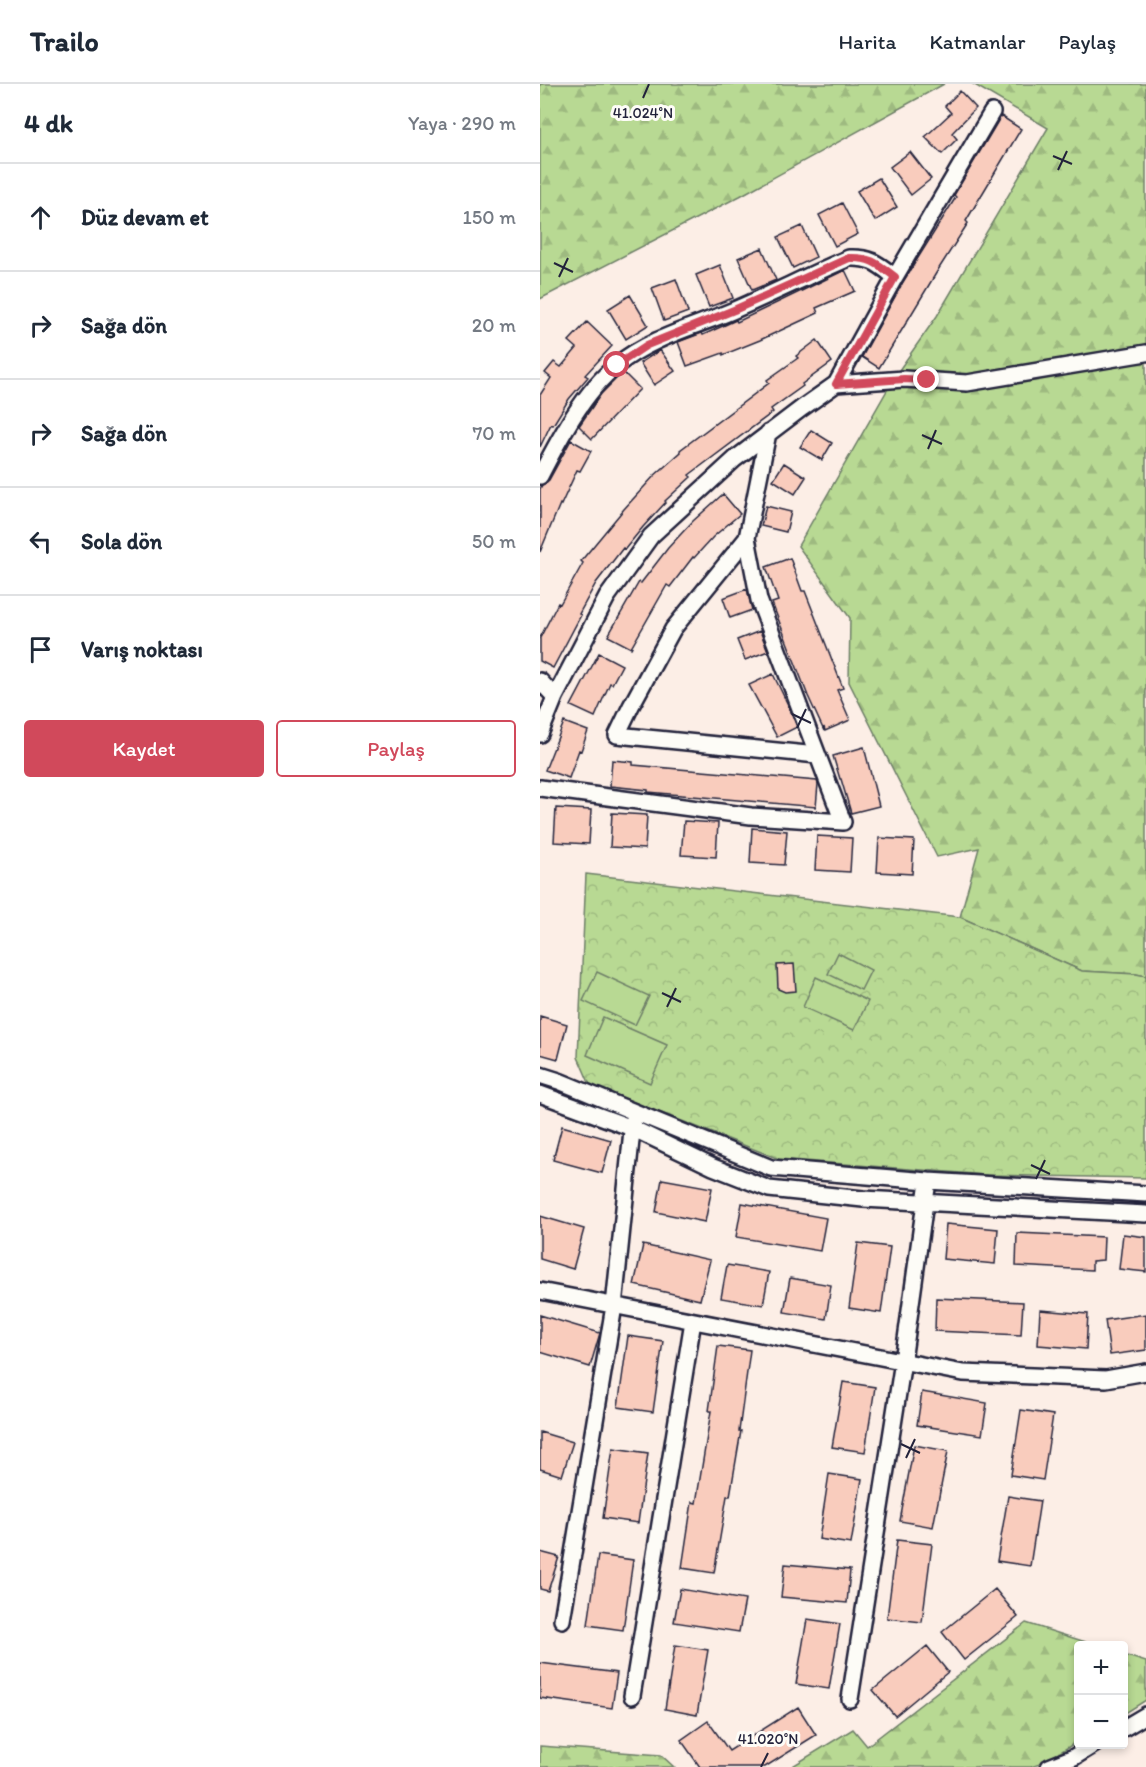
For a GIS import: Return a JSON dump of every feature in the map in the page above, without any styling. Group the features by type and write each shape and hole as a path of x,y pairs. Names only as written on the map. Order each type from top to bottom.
{"street":[{"path":"540,734 555,697 607,597 651,537 735,459 836,384 895,277 992,112"},
{"path":"540,476 556,444 586,398 617,365 647,345 734,310 849,258 863,257 895,277"},
{"path":"836,384 904,379 968,383 1146,353"},
{"path":"540,788 751,816 843,822 759,600 747,537 768,434"},
{"path":"747,537 674,629 630,706 617,735 817,755"},
{"path":"540,681 555,697"},
{"path":"540,1075 559,1080 771,1168 928,1181 1146,1194"},
{"path":"540,1094 632,1128 713,1167 769,1189 862,1199 1146,1214"},
{"path":"562,1620 615,1306 635,1112"},
{"path":"850,1699 903,1361 928,1181"},
{"path":"540,1291 963,1373 1106,1378 1146,1372"},
{"path":"632,1696 693,1321"},
{"path":"1128,1726 1146,1715"},
{"path":"1049,1767 1087,1749"}],"green space":[{"path":"540,84 944,84 740,196 540,299"},
{"path":"973,84 1146,84 1146,976 1082,971 960,917 979,848 937,857 849,682 850,618 798,546 897,373 937,316 1048,128"},
{"path":"586,874 960,917 1082,971 1146,976 1146,1178 987,1175 779,1159 590,1085 578,1057"},
{"path":"838,953 871,970 861,990 828,974"},
{"path":"597,972 649,996 635,1025 583,1001"},
{"path":"816,977 868,1001 854,1030 803,1007"},
{"path":"603,1017 667,1045 650,1083 587,1055"},
{"path":"1026,1623 1082,1641 1074,1641 1074,1744 1043,1763 1031,1767 791,1767 853,1729 867,1746"},
{"path":"1128,1656 1146,1662 1146,1700 1128,1711"},
{"path":"540,1746 661,1755 674,1767 540,1767"}],"building":[{"path":"960,91 976,108 952,133 957,139 942,154 925,137 951,113 945,106"},
{"path":"1001,116 1021,129 966,221 968,223 879,368 862,357 903,282 956,197 954,195"},
{"path":"910,152 931,179 911,195 890,167"},
{"path":"879,178 897,207 875,221 857,191"},
{"path":"842,203 858,234 835,246 819,215"},
{"path":"802,226 816,257 793,268 778,237"},
{"path":"762,248 776,280 752,290 738,258"},
{"path":"720,265 733,298 709,307 696,275"},
{"path":"845,270 855,291 816,308 818,313 760,340 687,366 678,342 702,333 703,335 736,320 737,322"},
{"path":"676,279 688,312 664,321 652,288"},
{"path":"630,295 648,325 626,339 608,309"},
{"path":"587,322 612,346 585,375 588,377 569,399 553,425 551,424 540,447 540,395 551,378 545,373 554,362 561,367 577,348 569,341"},
{"path":"817,340 832,362 771,409 773,412 689,475 691,477 665,501 625,549 623,548 596,583 553,668 540,661 540,638 583,563 581,561 624,509 654,476 681,452 680,450 769,383 767,380 798,358 796,356"},
{"path":"660,350 675,371 654,385 640,363"},
{"path":"623,372 640,389 592,439 579,426 601,394"},
{"path":"811,430 832,443 822,460 800,447"},
{"path":"571,440 591,451 580,471 577,470 540,552 540,489 549,480"},
{"path":"784,463 806,477 795,494 773,480"},
{"path":"723,494 740,514 693,557 670,587 667,585 631,648 608,636 639,582 641,583 668,548 693,521"},
{"path":"766,506 791,512 786,532 761,526"},
{"path":"790,558 843,688 837,690 850,720 825,731 808,696 772,603 778,601 766,567"},
{"path":"747,589 752,610 730,618 723,598"},
{"path":"760,631 768,651 745,660 737,640"},
{"path":"599,653 622,665 612,684 610,683 595,717 571,706"},
{"path":"773,674 797,727 777,737 749,685"},
{"path":"564,722 588,731 569,778 545,770"},
{"path":"864,747 879,806 851,813 833,756"},
{"path":"612,760 633,762 633,765 817,781 816,807 648,792 648,790 610,786"},
{"path":"556,808 591,810 589,844 554,842"},
{"path":"612,813 647,815 645,849 610,847"},
{"path":"684,821 718,823 716,857 681,855"},
{"path":"752,828 787,831 784,865 750,863"},
{"path":"817,836 852,838 850,872 815,870"},
{"path":"879,838 914,840 912,874 877,872"},
{"path":"794,964 796,991 785,992 778,989 777,965"},
{"path":"540,1016 567,1024 558,1059 540,1054"},
{"path":"562,1126 611,1140 602,1173 553,1160"},
{"path":"662,1179 712,1188 705,1222 656,1212"},
{"path":"742,1203 826,1218 820,1251 736,1237"},
{"path":"540,1216 584,1229 573,1269 540,1259"},
{"path":"946,1224 998,1229 995,1264 943,1259"},
{"path":"1017,1233 1104,1237 1103,1260 1092,1261 1092,1270 1016,1266"},
{"path":"1123,1234 1146,1237 1146,1272 1119,1269"},
{"path":"858,1243 890,1247 881,1313 849,1308"},
{"path":"643,1245 710,1260 700,1300 634,1285"},
{"path":"727,1265 769,1272 763,1305 721,1298"},
{"path":"790,1278 831,1285 826,1319 784,1312"},
{"path":"936,1298 1023,1302 1021,1335 935,1331"},
{"path":"1040,1310 1088,1314 1086,1349 1038,1345"},
{"path":"1146,1314 1146,1350 1110,1355 1105,1320"},
{"path":"540,1315 600,1333 590,1367 540,1352"},
{"path":"628,1336 663,1341 653,1412 618,1407"},
{"path":"718,1346 750,1350 739,1431 741,1431 714,1573 682,1568 692,1502 696,1503 711,1411 709,1411"},
{"path":"843,1382 875,1387 865,1452 832,1447"},
{"path":"922,1392 987,1403 982,1435 917,1425"},
{"path":"1021,1410 1053,1415 1043,1480 1011,1475"},
{"path":"540,1432 573,1442 562,1476 540,1469"},
{"path":"914,1445 948,1451 933,1527 900,1521"},
{"path":"613,1448 648,1453 638,1523 603,1518"},
{"path":"829,1474 862,1479 851,1544 819,1539"},
{"path":"1008,1496 1040,1501 1030,1566 997,1561"},
{"path":"897,1540 932,1544 922,1622 887,1618"},
{"path":"540,1552 559,1557 548,1591 540,1589"},
{"path":"598,1555 633,1560 623,1630 588,1625"},
{"path":"785,1564 850,1570 847,1603 781,1597"},
{"path":"680,1589 745,1600 739,1632 674,1622"},
{"path":"995,1589 1018,1617 964,1660 942,1632"},
{"path":"807,1619 840,1624 829,1689 796,1684"},
{"path":"675,1645 708,1650 697,1715 665,1709"},
{"path":"927,1646 948,1672 895,1716 873,1690"},
{"path":"540,1663 617,1673 612,1708 540,1698"},
{"path":"798,1707 816,1735 765,1767 700,1767 681,1740 708,1721 729,1751"}],"route":[{"path":"617,365 647,345 734,310 849,258 863,257 895,277 836,384 904,379 927,380"}]}
